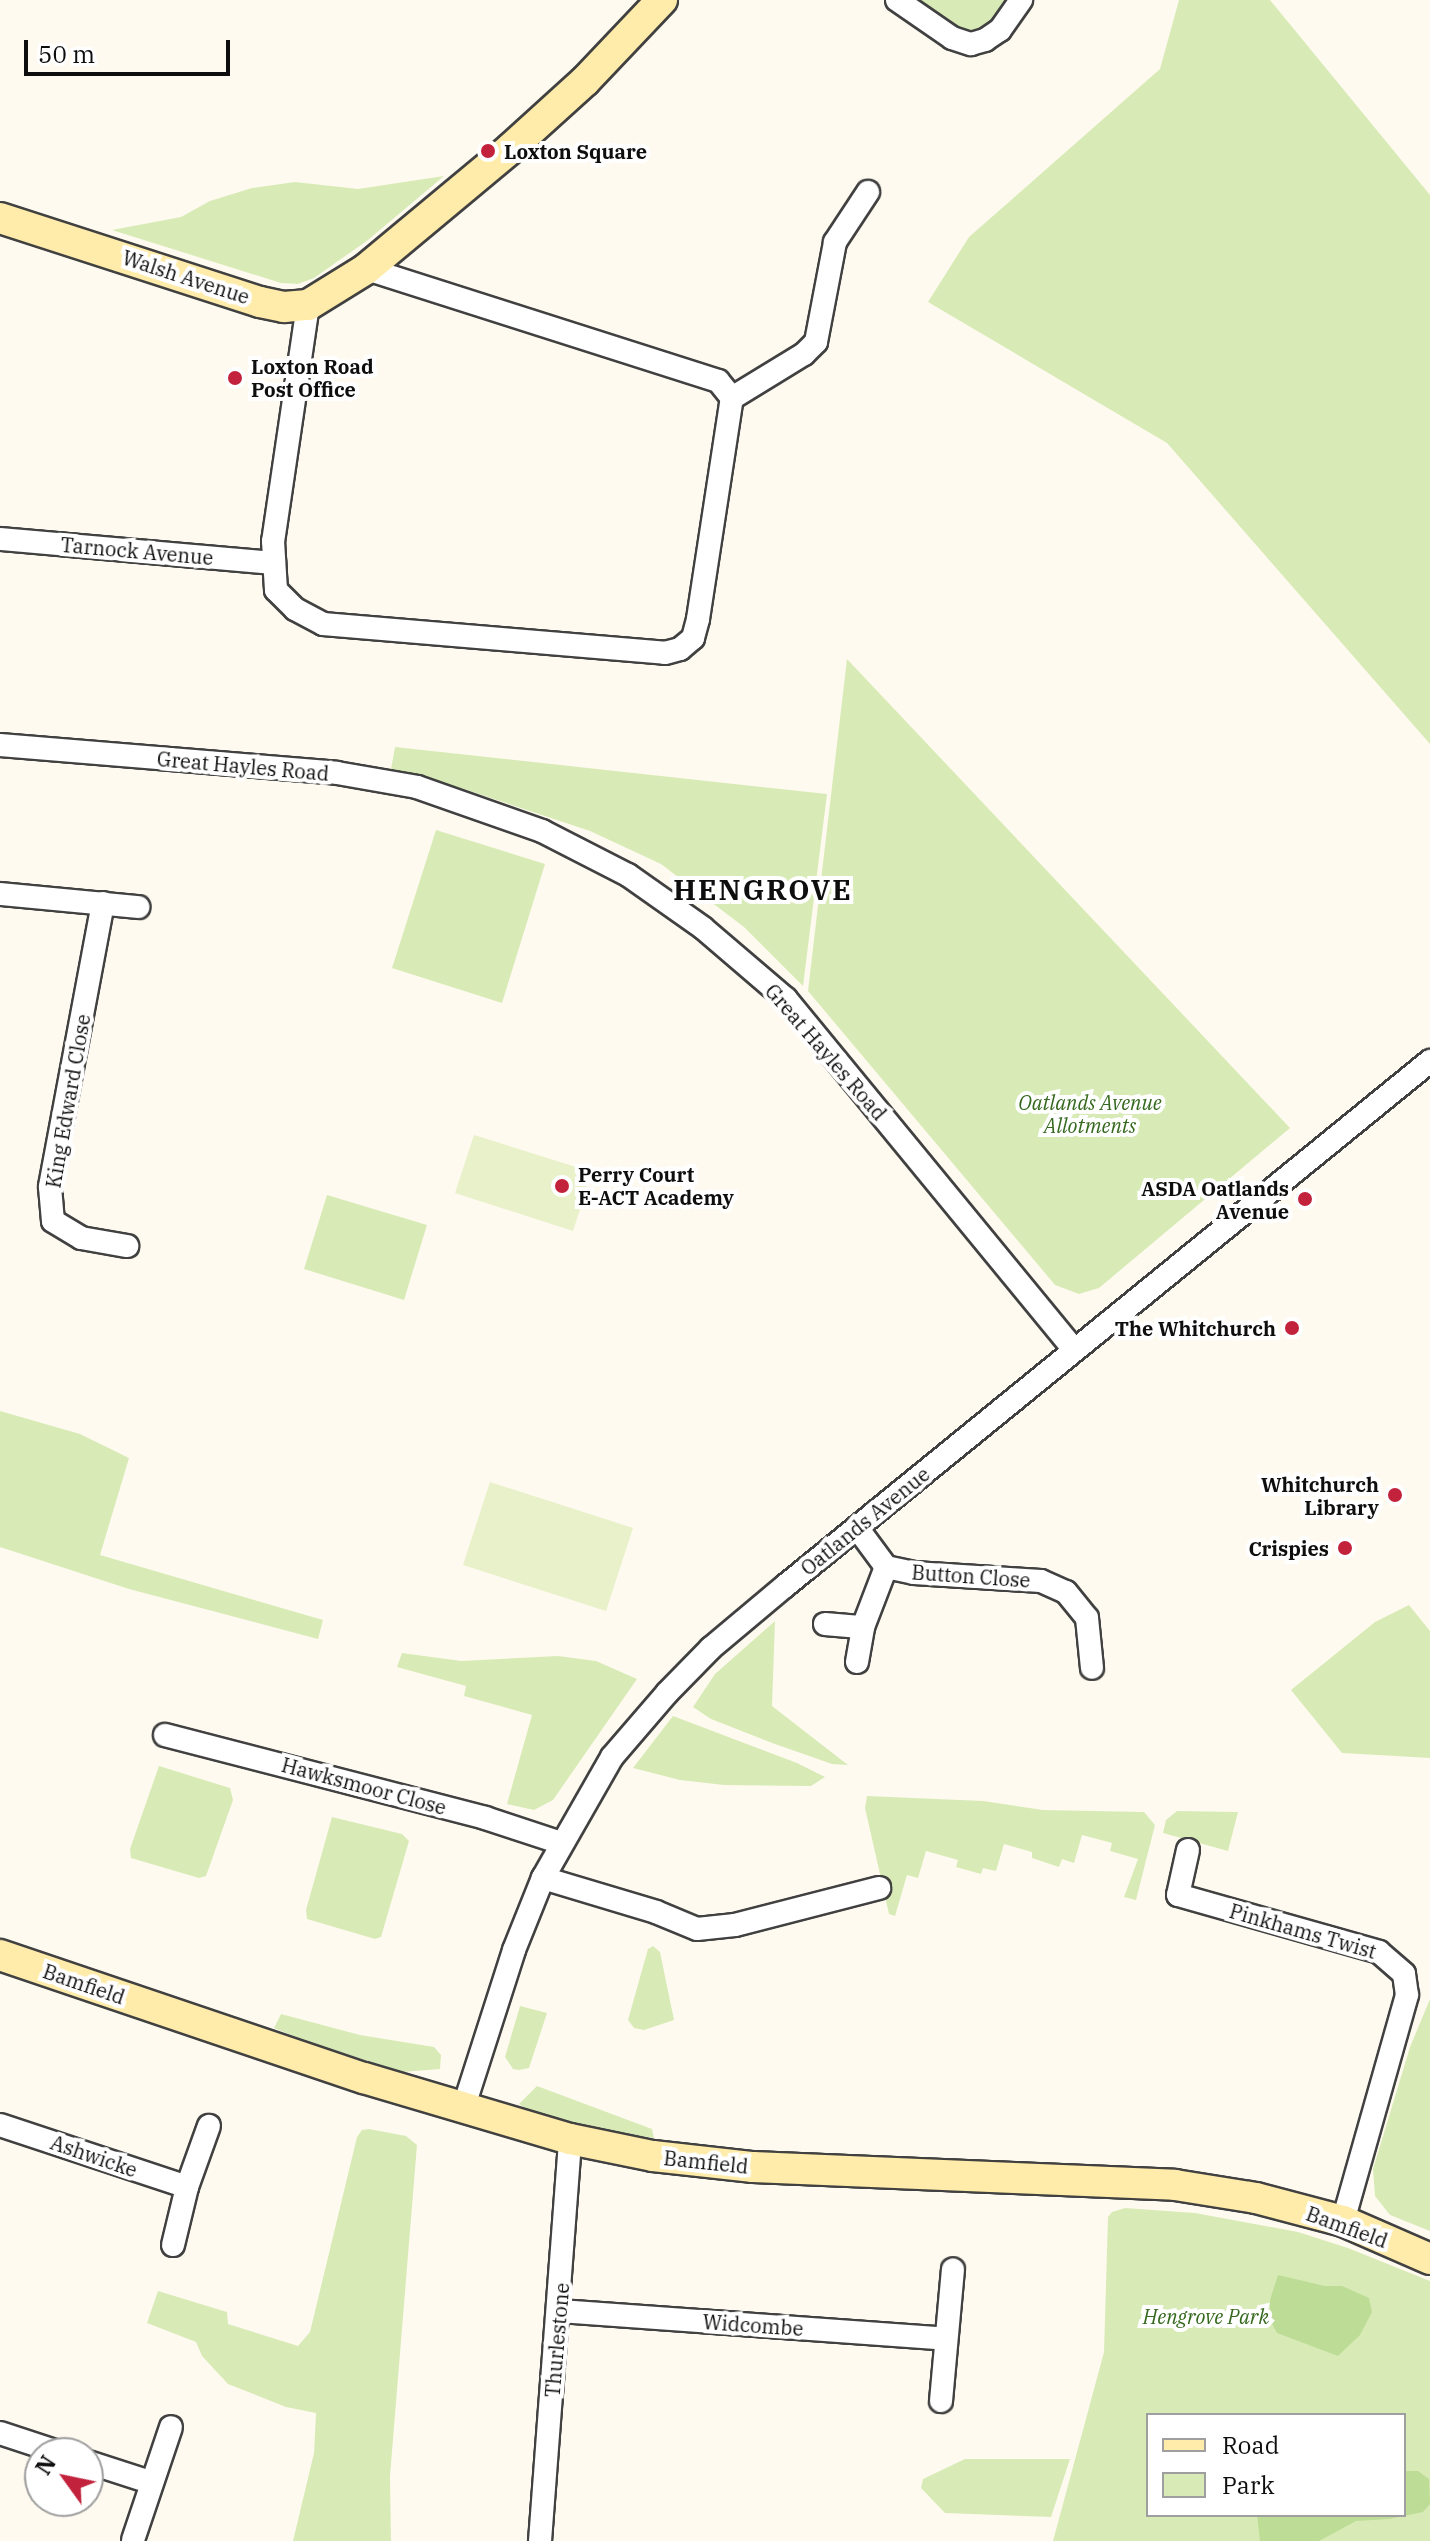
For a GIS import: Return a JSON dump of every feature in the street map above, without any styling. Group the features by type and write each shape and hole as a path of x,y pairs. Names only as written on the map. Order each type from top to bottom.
{"street":[{"path":"366,269 718,381 732,398 693,638 680,649 665,653 323,624 295,609 276,590 274,563 273,541 308,305 366,269 585,81 662,0"},
{"path":"897,0 952,38 971,44 985,40 1000,30 1021,0"},
{"path":"732,398 804,354 816,342 835,242 868,192"},
{"name":"Walsh Avenue","path":"0,218 260,302 284,307 308,305"},
{"name":"Tarnock Avenue","path":"0,539 274,563"},
{"name":"Great Hayles Road","path":"0,745 337,773 417,787 542,831 628,875 703,928 786,999 1074,1349"},
{"path":"0,894 138,907"},
{"name":"King Edward Close","path":"103,903 50,1187 53,1221 81,1238 127,1246"},
{"name":"Oatlands Avenue","path":"464,2106 514,1950 543,1878 612,1757 667,1693 711,1648 1430,1061"},
{"name":"Button Close","path":"858,1529 886,1567 914,1573 1041,1581 1066,1592 1087,1618 1092,1668"},
{"name":"Button Close","path":"857,1662 863,1627 886,1567"},
{"path":"825,1624 863,1627"},
{"name":"Hawksmoor Close","path":"165,1735 485,1818 561,1843"},
{"name":"Pinkhams Twist","path":"1188,1850 1178,1895 1379,1952 1404,1974 1407,1995 1343,2221"},
{"path":"543,1878 656,1912 697,1929 735,1925 879,1888"},
{"name":"Bamfield","path":"0,1955 364,2078 570,2139 653,2156 753,2167 1175,2185 1256,2198 1343,2221 1430,2259"},
{"name":"Ashwicke","path":"0,2125 187,2187"},
{"path":"173,2245 187,2187 209,2126"},
{"name":"Thurlestone","path":"540,2541 560,2311 570,2139"},
{"path":"941,2401 953,2270"},
{"name":"Widcombe","path":"560,2311 946,2339"},
{"path":"133,2540 171,2427"},
{"path":"0,2433 24,2441"},
{"path":"104,2467 150,2482"}],"green space":[{"path":"915,0 1010,0 990,23 973,30 958,29"},
{"path":"1179,0 1270,0 1430,195 1430,744 1167,443 928,302 969,237 1160,69"},
{"path":"444,176 368,240 314,278 298,284 281,283 112,230 181,217 210,201 252,188 295,182 358,189"},
{"name":"Oatlands Avenue Allotments","path":"847,659 1290,1128 1099,1288 1079,1294 1055,1285 808,991"},
{"path":"395,747 827,794 803,986 744,927 661,864 590,831 461,788 390,775"},
{"path":"436,830 545,864 502,1003 392,968"},
{"path":"474,1135 592,1172 573,1231 455,1193"},
{"path":"327,1195 427,1225 404,1300 304,1269"},
{"path":"0,1411 80,1434 129,1458 100,1555 323,1620 318,1639 129,1589 0,1547"},
{"path":"490,1482 633,1528 606,1611 463,1565"},
{"path":"1409,1605 1430,1631 1430,1758 1342,1753 1291,1690 1375,1622"},
{"path":"775,1621 772,1706 848,1765 832,1764 775,1744 711,1719 693,1707 715,1674"},
{"path":"402,1653 461,1661 558,1656 596,1661 637,1679 553,1800 534,1810 507,1804 532,1715 464,1696 466,1686 397,1667"},
{"path":"673,1716 797,1763 825,1777 811,1786 724,1785 680,1780 633,1768"},
{"path":"159,1766 230,1788 233,1800 206,1876 199,1878 131,1858 130,1849"},
{"path":"867,1796 983,1801 1043,1810 1144,1812 1155,1825 1136,1900 1124,1897 1138,1859 1110,1851 1112,1843 1082,1835 1074,1863 1062,1859 1059,1867 1032,1858 1032,1852 1004,1844 996,1871 983,1868 981,1874 956,1867 958,1860 926,1851 918,1878 907,1875 895,1916 889,1914 865,1808"},
{"path":"1177,1811 1238,1812 1228,1851 1163,1833 1166,1820"},
{"path":"332,1817 402,1834 409,1841 381,1937 375,1939 307,1919 306,1910"},
{"path":"653,1946 660,1952 674,2020 644,2030 634,2028 628,2020 648,1949"},
{"path":"1430,1999 1430,2231 1390,2215 1375,2196 1373,2169 1410,2047"},
{"path":"520,2006 547,2013 529,2068 519,2070 513,2069 505,2057"},
{"path":"281,2014 360,2035 434,2047 441,2055 440,2069 402,2072 309,2042 274,2028"},
{"path":"537,2086 652,2129 654,2138 584,2127 534,2114 519,2104"},
{"path":"362,2130 406,2136 417,2145 390,2476 391,2541 293,2541 314,2453 316,2413 286,2407 228,2384 202,2356 196,2342 147,2323 158,2291 227,2312 228,2324 298,2346 310,2332 357,2137"},
{"name":"Hengrove Park","path":"1125,2208 1195,2213 1298,2232 1348,2248 1430,2281 1430,2541 1053,2541 1104,2352 1108,2217 1112,2212"},
{"path":"1278,2275 1325,2286 1342,2286 1369,2298 1372,2312 1360,2335 1338,2356 1277,2333 1270,2320 1270,2300"},
{"path":"965,2459 1070,2459 1051,2517 945,2513 921,2488 923,2479"},
{"path":"1406,2471 1418,2471 1429,2479 1430,2504 1423,2512 1406,2516"},
{"path":"1257,2517 1399,2517 1356,2521 1319,2541 1260,2541"}],"place":[{"name":"Loxton Square","path":"488,151"},
{"name":"Loxton Road Post Office","path":"235,378"},
{"name":"Perry Court E-ACT Academy","path":"562,1186"},
{"name":"ASDA Oatlands Avenue","path":"1305,1199"},
{"name":"The Whitchurch","path":"1292,1328"},
{"name":"Whitchurch Library","path":"1395,1495"},
{"name":"Crispies","path":"1345,1548"}],"district":[{"name":"HENGROVE","path":"763,890"}]}
